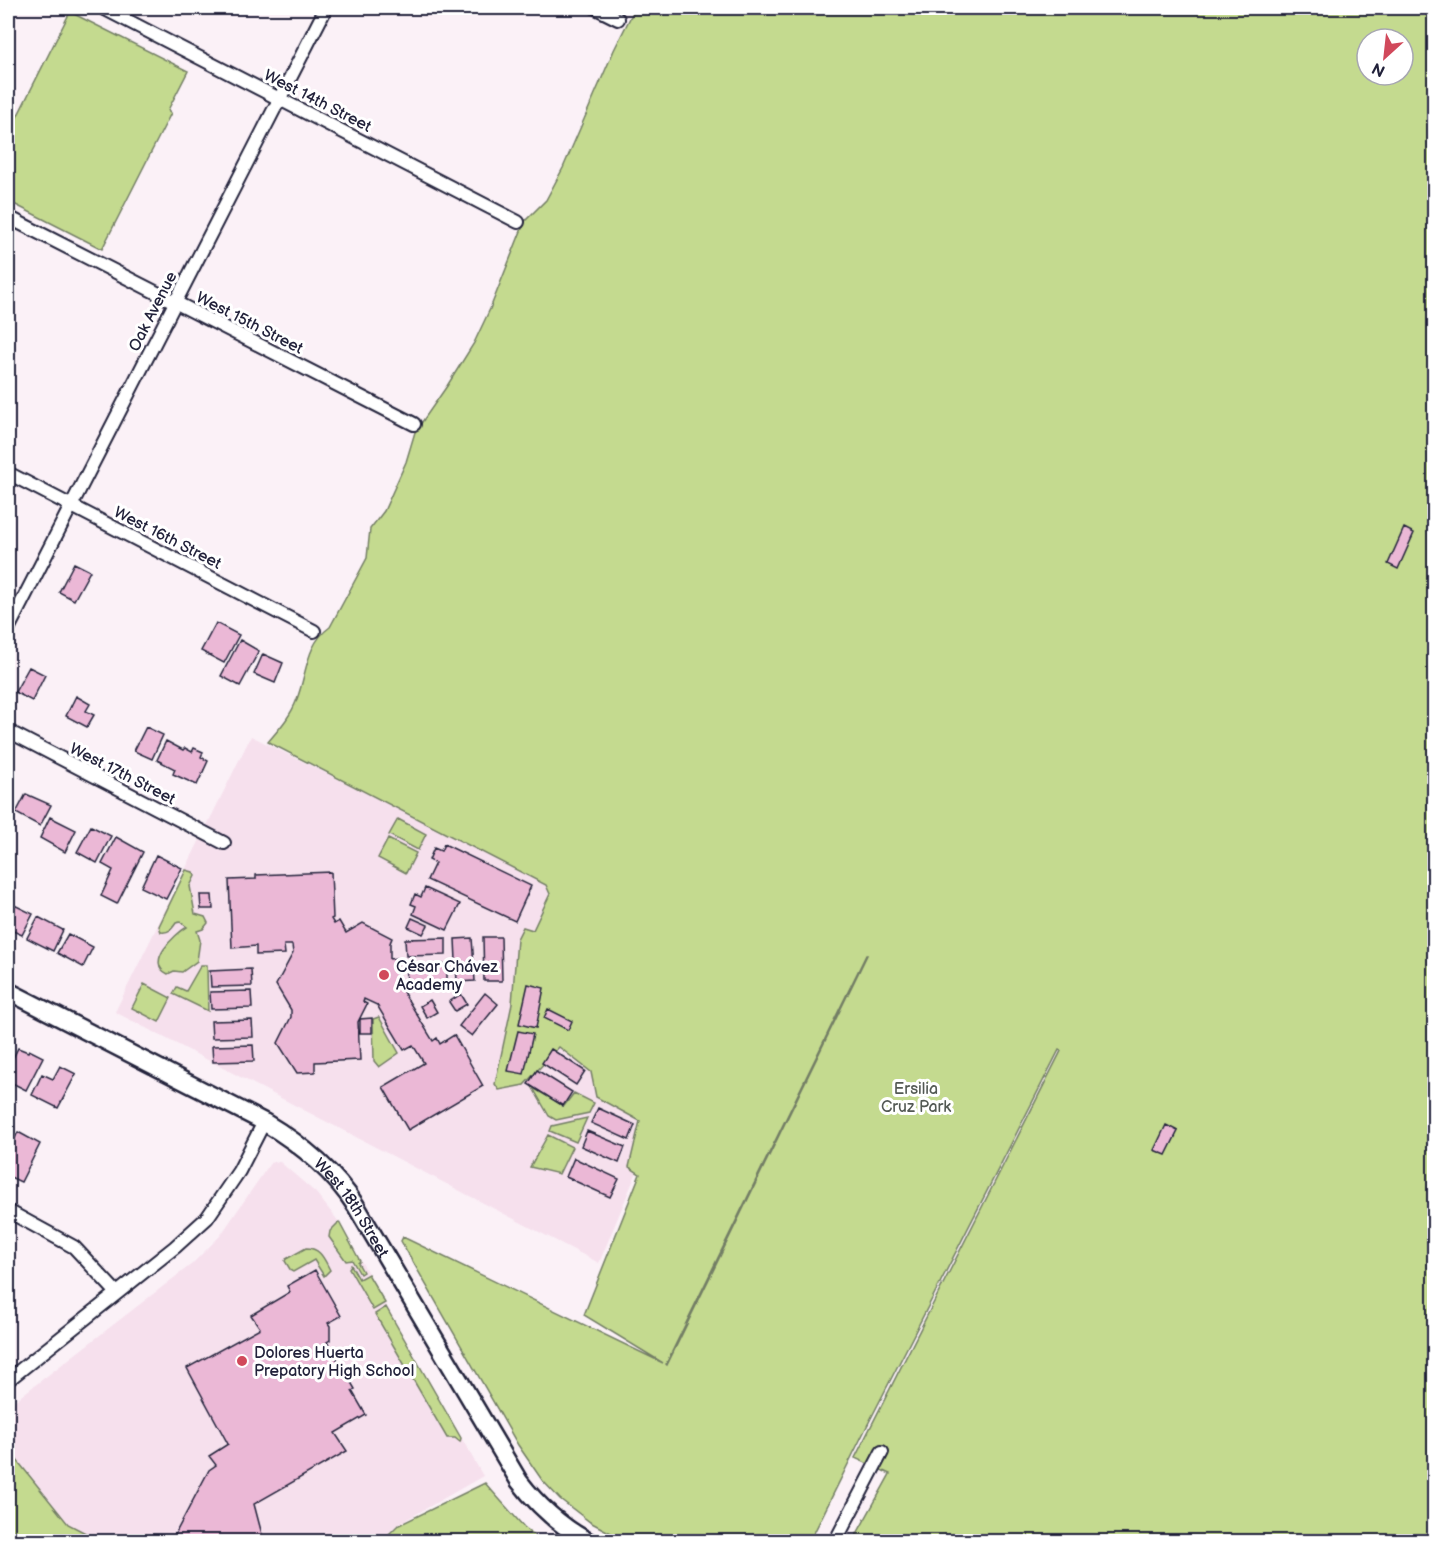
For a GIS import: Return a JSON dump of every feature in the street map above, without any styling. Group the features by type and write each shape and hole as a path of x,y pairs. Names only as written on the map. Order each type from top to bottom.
{"street":[{"name":"West 14th Street","path":"103,8 518,222"},
{"name":"Oak Avenue","path":"8,629 326,8"},
{"path":"596,8 618,19"},
{"name":"West 15th Street","path":"8,217 414,424"},
{"name":"West 16th Street","path":"8,473 314,631"},
{"name":"West 17th Street","path":"8,731 224,843"},
{"name":"West 18th Street","path":"8,991 264,1122 288,1136 310,1153 346,1191 519,1481 546,1512 589,1542"},
{"path":"8,1380 175,1247 207,1218 239,1171 264,1122"},
{"path":"8,1211 74,1247 117,1293"},
{"path":"835,1542 882,1452"},
{"path":"841,1542 848,1518"}],"shaded area":[{"name":"César Chávez Academy","path":"251,736 563,890 663,1109 599,1263 115,1012"},
{"name":"Dolores Huerta Prepatory High School","path":"271,1162 280,1162 316,1193 339,1222 483,1476 397,1525 381,1541 101,1541 68,1524 8,1449 8,1406 192,1264 220,1236"}],"green space":[{"name":"Ersilia Cruz Park","path":"635,8 1434,8 1434,1541 853,1541 890,1474 855,1458 1061,1051 1059,1050 810,1541 626,1541 590,1522 560,1499 542,1480 518,1445 401,1241 403,1237 663,1363 584,1315 640,1174 629,1167 640,1121 596,1097 591,1072 559,1047 524,1085 499,1090 495,1084 512,1004 517,939 523,927 533,930 550,894 546,885 268,742 291,711 312,650 322,634 330,627 367,558 370,529 384,511 406,462 415,432 474,343 525,221 546,200 563,168 614,50","holes":["867,955 667,1365 666,1364"]},
{"path":"70,12 188,71 168,110 171,113 102,249 8,201 8,135"},
{"path":"398,819 426,834 418,850 389,835"},
{"path":"388,839 416,853 406,873 378,858"},
{"path":"186,870 193,872 195,876 190,886 195,914 205,917 208,923 203,929 197,931 200,940 197,961 182,972 174,971 168,974 161,969 160,956 169,942 187,927 180,922 170,930 161,932 159,926"},
{"path":"201,965 207,965 208,1011 173,994 177,987 186,991"},
{"path":"144,984 171,998 159,1022 132,1008"},
{"path":"379,1017 399,1053 379,1067 374,1061 373,1019"},
{"path":"533,1088 564,1106 574,1093 594,1103 589,1113 556,1120 549,1116"},
{"path":"587,1118 576,1142 550,1131 552,1126"},
{"path":"548,1135 572,1147 559,1174 530,1167"},
{"path":"339,1222 360,1261 358,1263 363,1272 360,1274 352,1260 346,1261 329,1237 330,1231"},
{"path":"306,1248 319,1252 324,1258 330,1270 324,1276 314,1260 291,1271 286,1259"},
{"path":"351,1265 359,1279 368,1274 385,1303 373,1310 349,1268"},
{"path":"386,1307 461,1438 460,1442 455,1438 447,1438 375,1314"},
{"path":"8,1449 68,1524 101,1541 8,1541"},
{"path":"485,1483 524,1527 542,1541 382,1541 397,1526"}],"building":[{"path":"1404,528 1414,533 1398,569 1388,564"},
{"path":"74,563 90,571 74,600 59,592"},
{"path":"216,623 239,635 224,663 201,651"},
{"path":"240,640 259,651 240,686 221,676"},
{"path":"263,654 283,663 275,683 254,674"},
{"path":"29,667 45,675 32,701 15,692"},
{"path":"76,696 90,704 86,711 94,715 87,727 66,716"},
{"path":"146,727 163,735 152,759 134,751"},
{"path":"166,741 183,750 185,748 192,752 194,748 203,752 201,757 208,761 197,785 173,774 175,769 157,760"},
{"path":"26,794 51,805 40,826 16,813"},
{"path":"50,817 76,830 65,852 40,838"},
{"path":"91,826 111,836 97,863 77,852"},
{"path":"116,837 143,852 117,904 101,896 113,870 102,864"},
{"path":"444,844 531,886 515,921 427,880 435,863 429,860 434,848 441,851"},
{"path":"156,855 182,868 166,899 141,887"},
{"name":"César Chávez Academy","path":"331,872 333,918 331,919 334,924 339,921 346,933 363,923 392,938 390,959 397,958 397,982 433,1041 437,1038 440,1044 454,1035 483,1086 408,1130 383,1087 424,1063 413,1045 404,1050 377,1005 364,999 363,1002 367,1004 358,1022 360,1060 315,1062 315,1072 297,1073 278,1043 291,1017 291,1010 276,985 293,953 292,945 284,945 285,954 256,955 256,946 232,948 229,880 256,879 256,875"},
{"path":"425,888 460,904 447,930 413,914 416,906 411,904 415,894 421,897"},
{"path":"200,895 212,895 213,909 201,909"},
{"path":"8,902 33,914 22,935 8,931"},
{"path":"38,917 63,930 53,951 27,938"},
{"path":"412,918 428,925 423,934 408,927"},
{"path":"68,934 93,947 83,967 57,953"},
{"path":"483,937 501,937 502,981 484,981"},
{"path":"446,938 446,955 406,956 405,939"},
{"path":"472,938 475,981 457,982 455,939"},
{"path":"447,964 447,982 407,983 406,966"},
{"path":"251,969 252,986 211,987 210,971"},
{"path":"528,984 544,988 536,1028 519,1024"},
{"path":"251,991 252,1008 211,1009 210,992"},
{"path":"485,993 498,1004 472,1036 459,1026"},
{"path":"461,994 467,1004 455,1011 449,1002"},
{"path":"430,1000 437,1012 427,1018 420,1006"},
{"path":"548,1009 572,1021 568,1030 544,1018"},
{"path":"372,1018 372,1033 360,1033 360,1019"},
{"path":"252,1020 253,1037 212,1038 211,1021"},
{"path":"518,1031 533,1034 524,1074 508,1071"},
{"path":"253,1045 254,1061 213,1062 212,1046"},
{"path":"18,1048 28,1052 29,1050 43,1057 26,1090 8,1081 8,1068"},
{"path":"551,1049 585,1071 576,1085 542,1063"},
{"path":"60,1066 76,1074 58,1108 32,1095 42,1074 53,1079"},
{"path":"537,1070 572,1092 563,1106 528,1084"},
{"path":"598,1108 635,1125 629,1140 591,1123"},
{"path":"1166,1125 1178,1131 1166,1155 1154,1150"},
{"path":"587,1131 625,1147 619,1163 581,1146"},
{"path":"18,1132 40,1144 21,1182 8,1176 8,1153"},
{"path":"574,1158 619,1179 610,1197 566,1177"},
{"path":"315,1270 341,1316 328,1323 330,1340 327,1342 355,1389 352,1391 366,1415 335,1433 347,1451 254,1504 264,1542 195,1542 191,1540 180,1542 172,1540 209,1470 216,1465 209,1456 228,1444 187,1368 260,1328 251,1315 290,1292 287,1286"}],"place":[{"name":"César Chávez Academy","path":"384,975"},
{"name":"Dolores Huerta Prepatory High School","path":"242,1361"}]}
